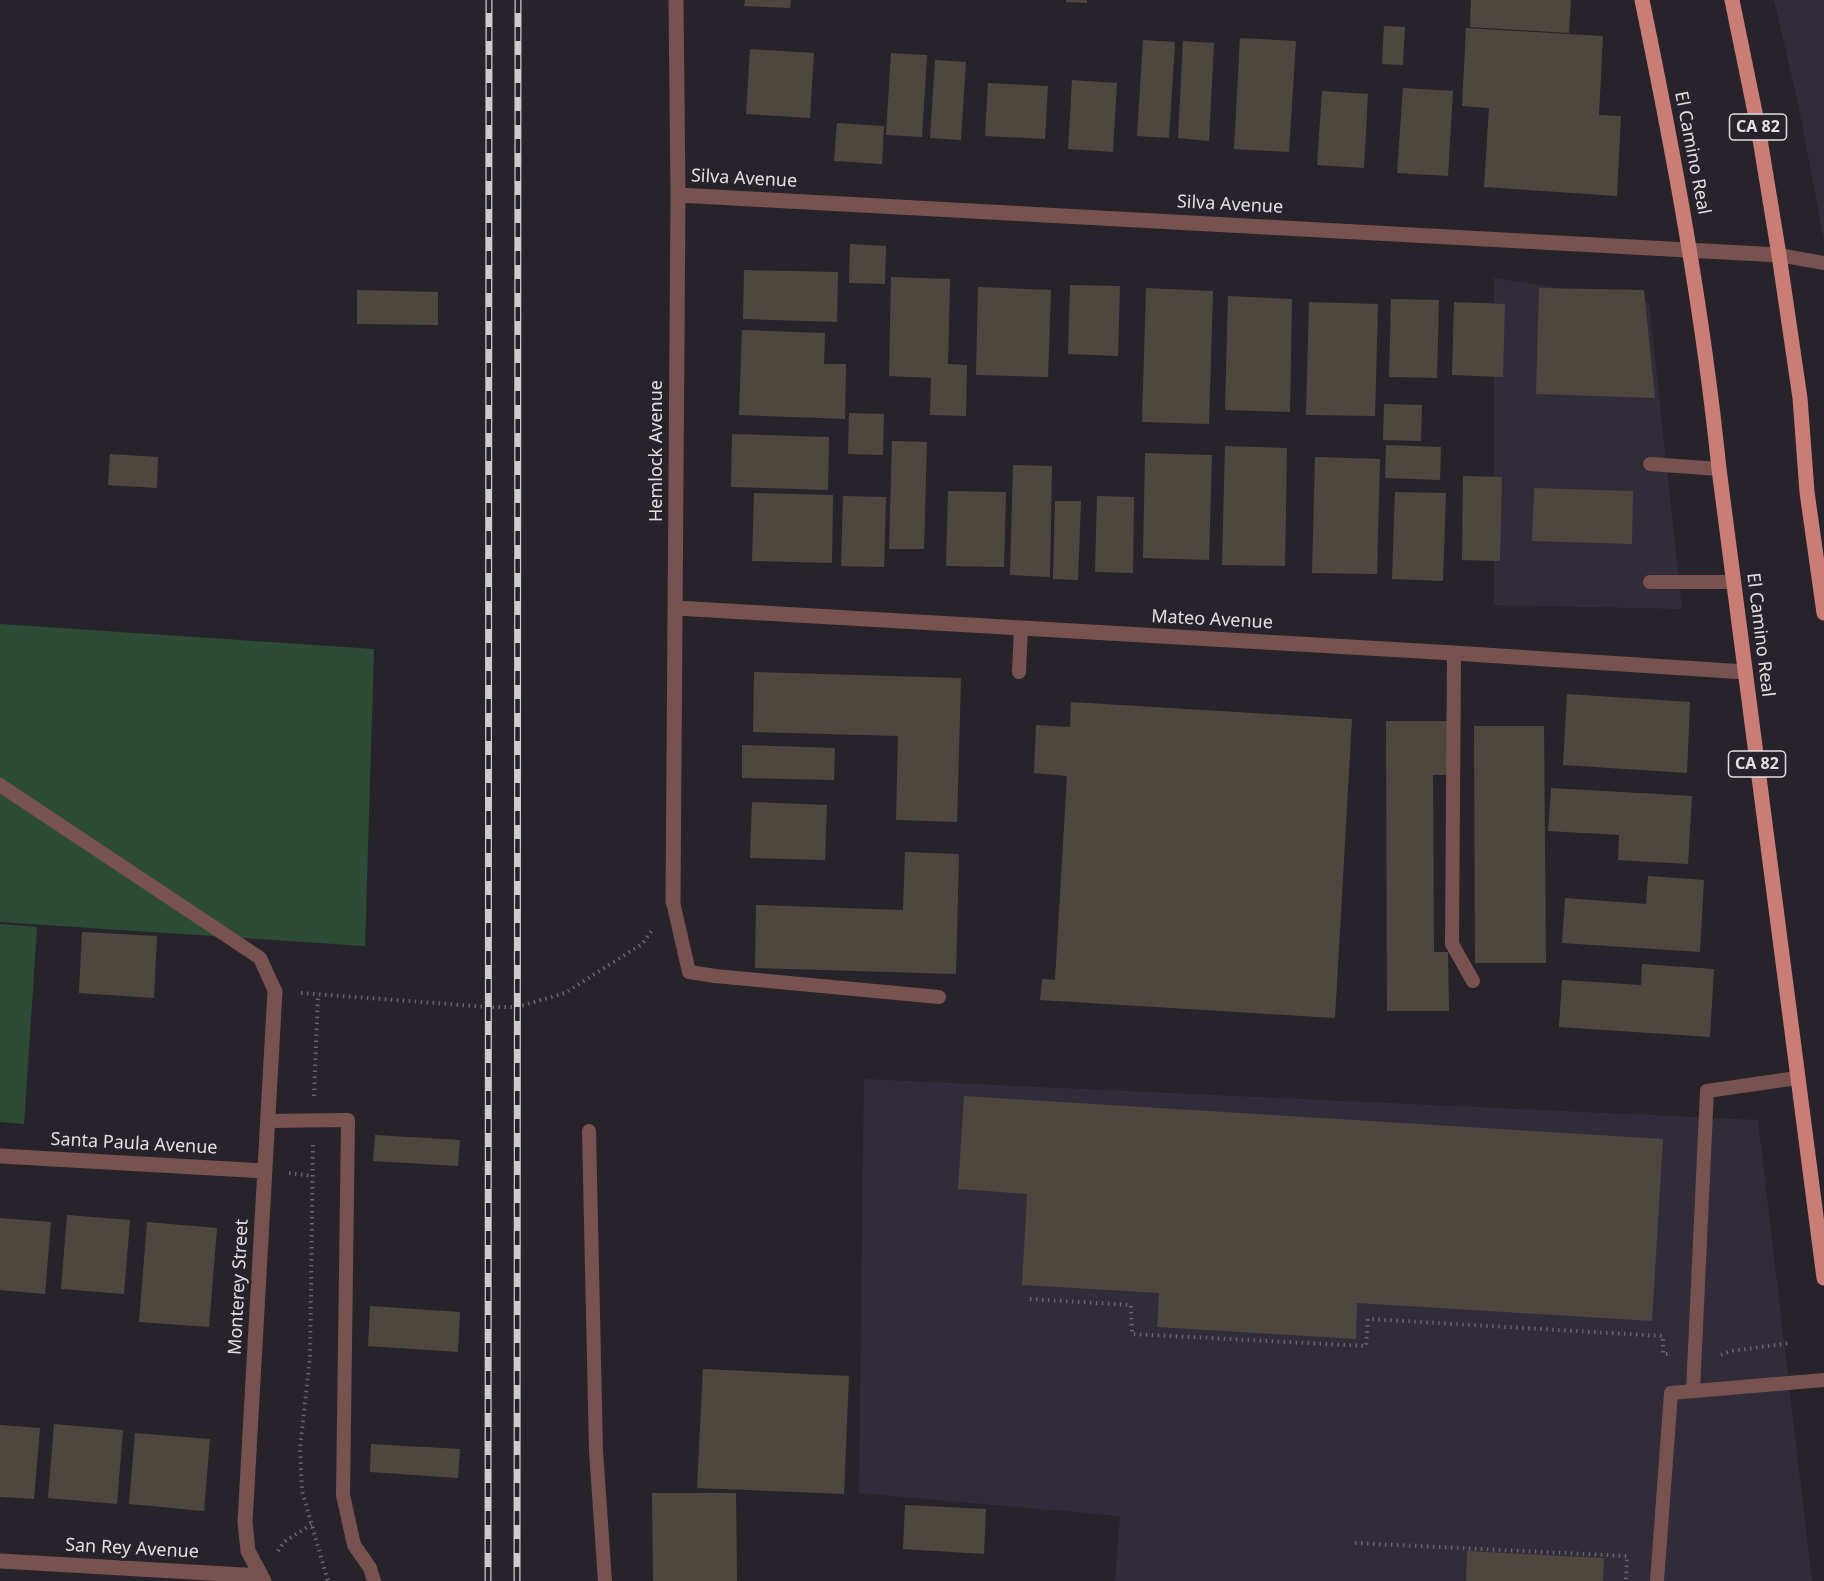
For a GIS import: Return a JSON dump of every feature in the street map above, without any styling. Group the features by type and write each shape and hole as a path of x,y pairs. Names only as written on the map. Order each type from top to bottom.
{"main road":[{"name":"El Camino Real","path":"1642,0 1690,250 1713,409 1824,1278"},
{"name":"CA 82","path":"1732,0 1758,127 1779,255 1800,398 1807,492 1824,613"}],"street":[{"name":"Hemlock Avenue","path":"673,902 678,195 676,0"},
{"name":"Silva Avenue","path":"678,195 1779,255"},
{"name":"Mateo Avenue","path":"676,608 1745,672"},
{"name":"Monterey Street","path":"262,1579 248,1551 245,1522 275,991"},
{"name":"Santa Paula Avenue","path":"0,1156 265,1171"},
{"name":"San Rey Avenue","path":"0,1561 262,1579"}],"lane":[{"path":"1779,255 1824,263"},
{"path":"1650,464 1719,469"},
{"path":"1650,582 1734,582"},
{"path":"1019,672 1021,628"},
{"path":"1454,653 1452,944 1473,981"},
{"path":"0,785 260,957 275,991"},
{"path":"673,902 689,972 939,997"},
{"path":"1694,1391 1707,1091 1797,1078"},
{"path":"268,1121 348,1120 343,1495 354,1545 370,1569 374,1581"},
{"path":"589,1131 596,1451 605,1581"},
{"path":"1657,1581 1671,1394 1824,1380"}],"path":[{"path":"275,991 488,1007 517,1007 565,993 642,944 673,902"},
{"path":"315,1086 318,994"},
{"path":"313,1142 310,1356 300,1449 302,1491 328,1581"},
{"path":"1030,1299 1131,1305 1132,1334 1366,1346 1368,1318 1663,1336 1663,1354 1723,1355 1731,1351 1790,1344"},
{"path":"262,1579 284,1542 312,1524"},
{"path":"1355,1544 1627,1557 1626,1581"}],"shaded area":[{"path":"1774,0 1824,0 1824,240 1798,103"},
{"path":"1494,278 1649,303 1682,609 1494,605"},
{"path":"864,1079 1758,1120 1812,1581 1115,1581 1120,1516 859,1493"}],"green space":[{"path":"0,624 374,649 365,946 0,922"},
{"path":"0,924 37,927 24,1124 0,1122"}],"building":[{"path":"745,0 791,0 790,8 744,6"},
{"path":"1066,0 1087,0 1087,3 1066,2"},
{"path":"1471,0 1571,0 1569,33 1470,27"},
{"path":"1384,26 1405,27 1403,65 1382,64"},
{"path":"1466,28 1603,36 1599,115 1621,116 1617,196 1484,187 1489,108 1462,106"},
{"path":"1240,38 1296,41 1289,152 1234,149"},
{"path":"1143,40 1175,42 1169,138 1137,136"},
{"path":"1183,41 1214,43 1209,141 1178,138"},
{"path":"750,49 814,53 810,118 746,114"},
{"path":"891,53 927,55 922,137 886,135"},
{"path":"935,60 966,62 961,140 930,138"},
{"path":"1072,80 1117,83 1113,152 1068,149"},
{"path":"988,83 1048,86 1045,139 985,136"},
{"path":"1403,88 1453,91 1448,176 1397,173"},
{"path":"1322,91 1368,94 1364,168 1317,165"},
{"path":"837,123 884,126 882,164 834,161"},
{"path":"850,244 886,246 885,284 849,283"},
{"path":"744,270 838,272 837,322 743,319"},
{"path":"891,277 950,279 948,364 967,365 966,416 930,415 931,378 889,376"},
{"path":"1070,285 1120,286 1118,356 1068,354"},
{"path":"978,287 1051,290 1048,377 976,375"},
{"path":"1146,288 1213,291 1209,424 1142,422"},
{"path":"1539,288 1644,290 1655,398 1536,394"},
{"path":"357,290 438,292 438,325 357,324"},
{"path":"1228,296 1292,299 1290,412 1225,410"},
{"path":"1391,299 1439,300 1437,378 1389,377"},
{"path":"1309,302 1378,304 1375,416 1306,415"},
{"path":"1454,302 1505,304 1503,377 1452,375"},
{"path":"742,330 825,333 824,364 846,364 845,419 739,415"},
{"path":"1384,404 1422,405 1421,441 1383,440"},
{"path":"849,413 884,414 883,455 848,454"},
{"path":"732,434 829,437 828,490 731,487"},
{"path":"892,441 927,442 924,549 889,549"},
{"path":"1386,445 1441,447 1440,480 1385,478"},
{"path":"1225,446 1287,448 1285,566 1222,565"},
{"path":"1145,453 1212,455 1209,560 1143,558"},
{"path":"110,454 158,457 157,488 108,485"},
{"path":"1315,457 1380,459 1377,574 1312,573"},
{"path":"1013,465 1052,466 1050,577 1010,575"},
{"path":"1463,476 1502,477 1500,561 1462,560"},
{"path":"1534,488 1633,491 1632,544 1532,541"},
{"path":"948,491 1006,492 1004,567 946,566"},
{"path":"1395,492 1446,493 1443,581 1392,579"},
{"path":"754,493 833,495 832,563 752,561"},
{"path":"843,496 886,497 884,567 841,566"},
{"path":"1097,496 1134,497 1133,573 1095,572"},
{"path":"1055,501 1081,501 1078,580 1053,579"},
{"path":"754,672 961,678 957,822 896,820 898,736 753,732"},
{"path":"1567,694 1690,702 1687,773 1563,765"},
{"path":"1071,702 1352,719 1335,1018 1040,1000 1042,979 1055,980 1067,776 1034,773 1036,725 1070,727"},
{"path":"1386,721 1447,721 1448,775 1433,775 1434,952 1448,952 1449,1011 1387,1011"},
{"path":"1474,726 1544,726 1546,963 1475,963"},
{"path":"742,745 835,748 834,780 742,778"},
{"path":"1551,788 1692,796 1688,864 1618,860 1619,835 1548,831"},
{"path":"752,802 827,805 825,860 750,858"},
{"path":"905,852 959,854 956,974 755,968 756,905 903,910"},
{"path":"1648,876 1704,880 1700,952 1562,943 1565,898 1646,904"},
{"path":"82,932 157,936 154,998 79,993"},
{"path":"1642,964 1714,969 1710,1037 1559,1027 1562,980 1641,985"},
{"path":"964,1096 1663,1139 1652,1321 1357,1303 1356,1339 1157,1327 1159,1293 1022,1285 1027,1194 958,1189"},
{"path":"375,1135 460,1140 458,1166 373,1161"},
{"path":"67,1215 130,1220 124,1294 61,1289"},
{"path":"0,1218 51,1222 45,1294 0,1290"},
{"path":"147,1222 217,1228 209,1327 139,1322"},
{"path":"370,1306 460,1312 458,1352 368,1346"},
{"path":"703,1369 849,1376 844,1494 697,1488"},
{"path":"54,1424 123,1430 117,1504 48,1498"},
{"path":"0,1425 40,1428 34,1499 0,1497"},
{"path":"135,1433 210,1439 204,1511 129,1504"},
{"path":"371,1444 460,1449 458,1478 370,1472"},
{"path":"652,1493 736,1493 737,1581 653,1581"},
{"path":"905,1505 986,1509 984,1554 903,1549"},
{"path":"1467,1551 1604,1558 1603,1581 1466,1581"}],"railway":[{"path":"488,1581 489,0"},
{"path":"517,1581 518,0"}]}
